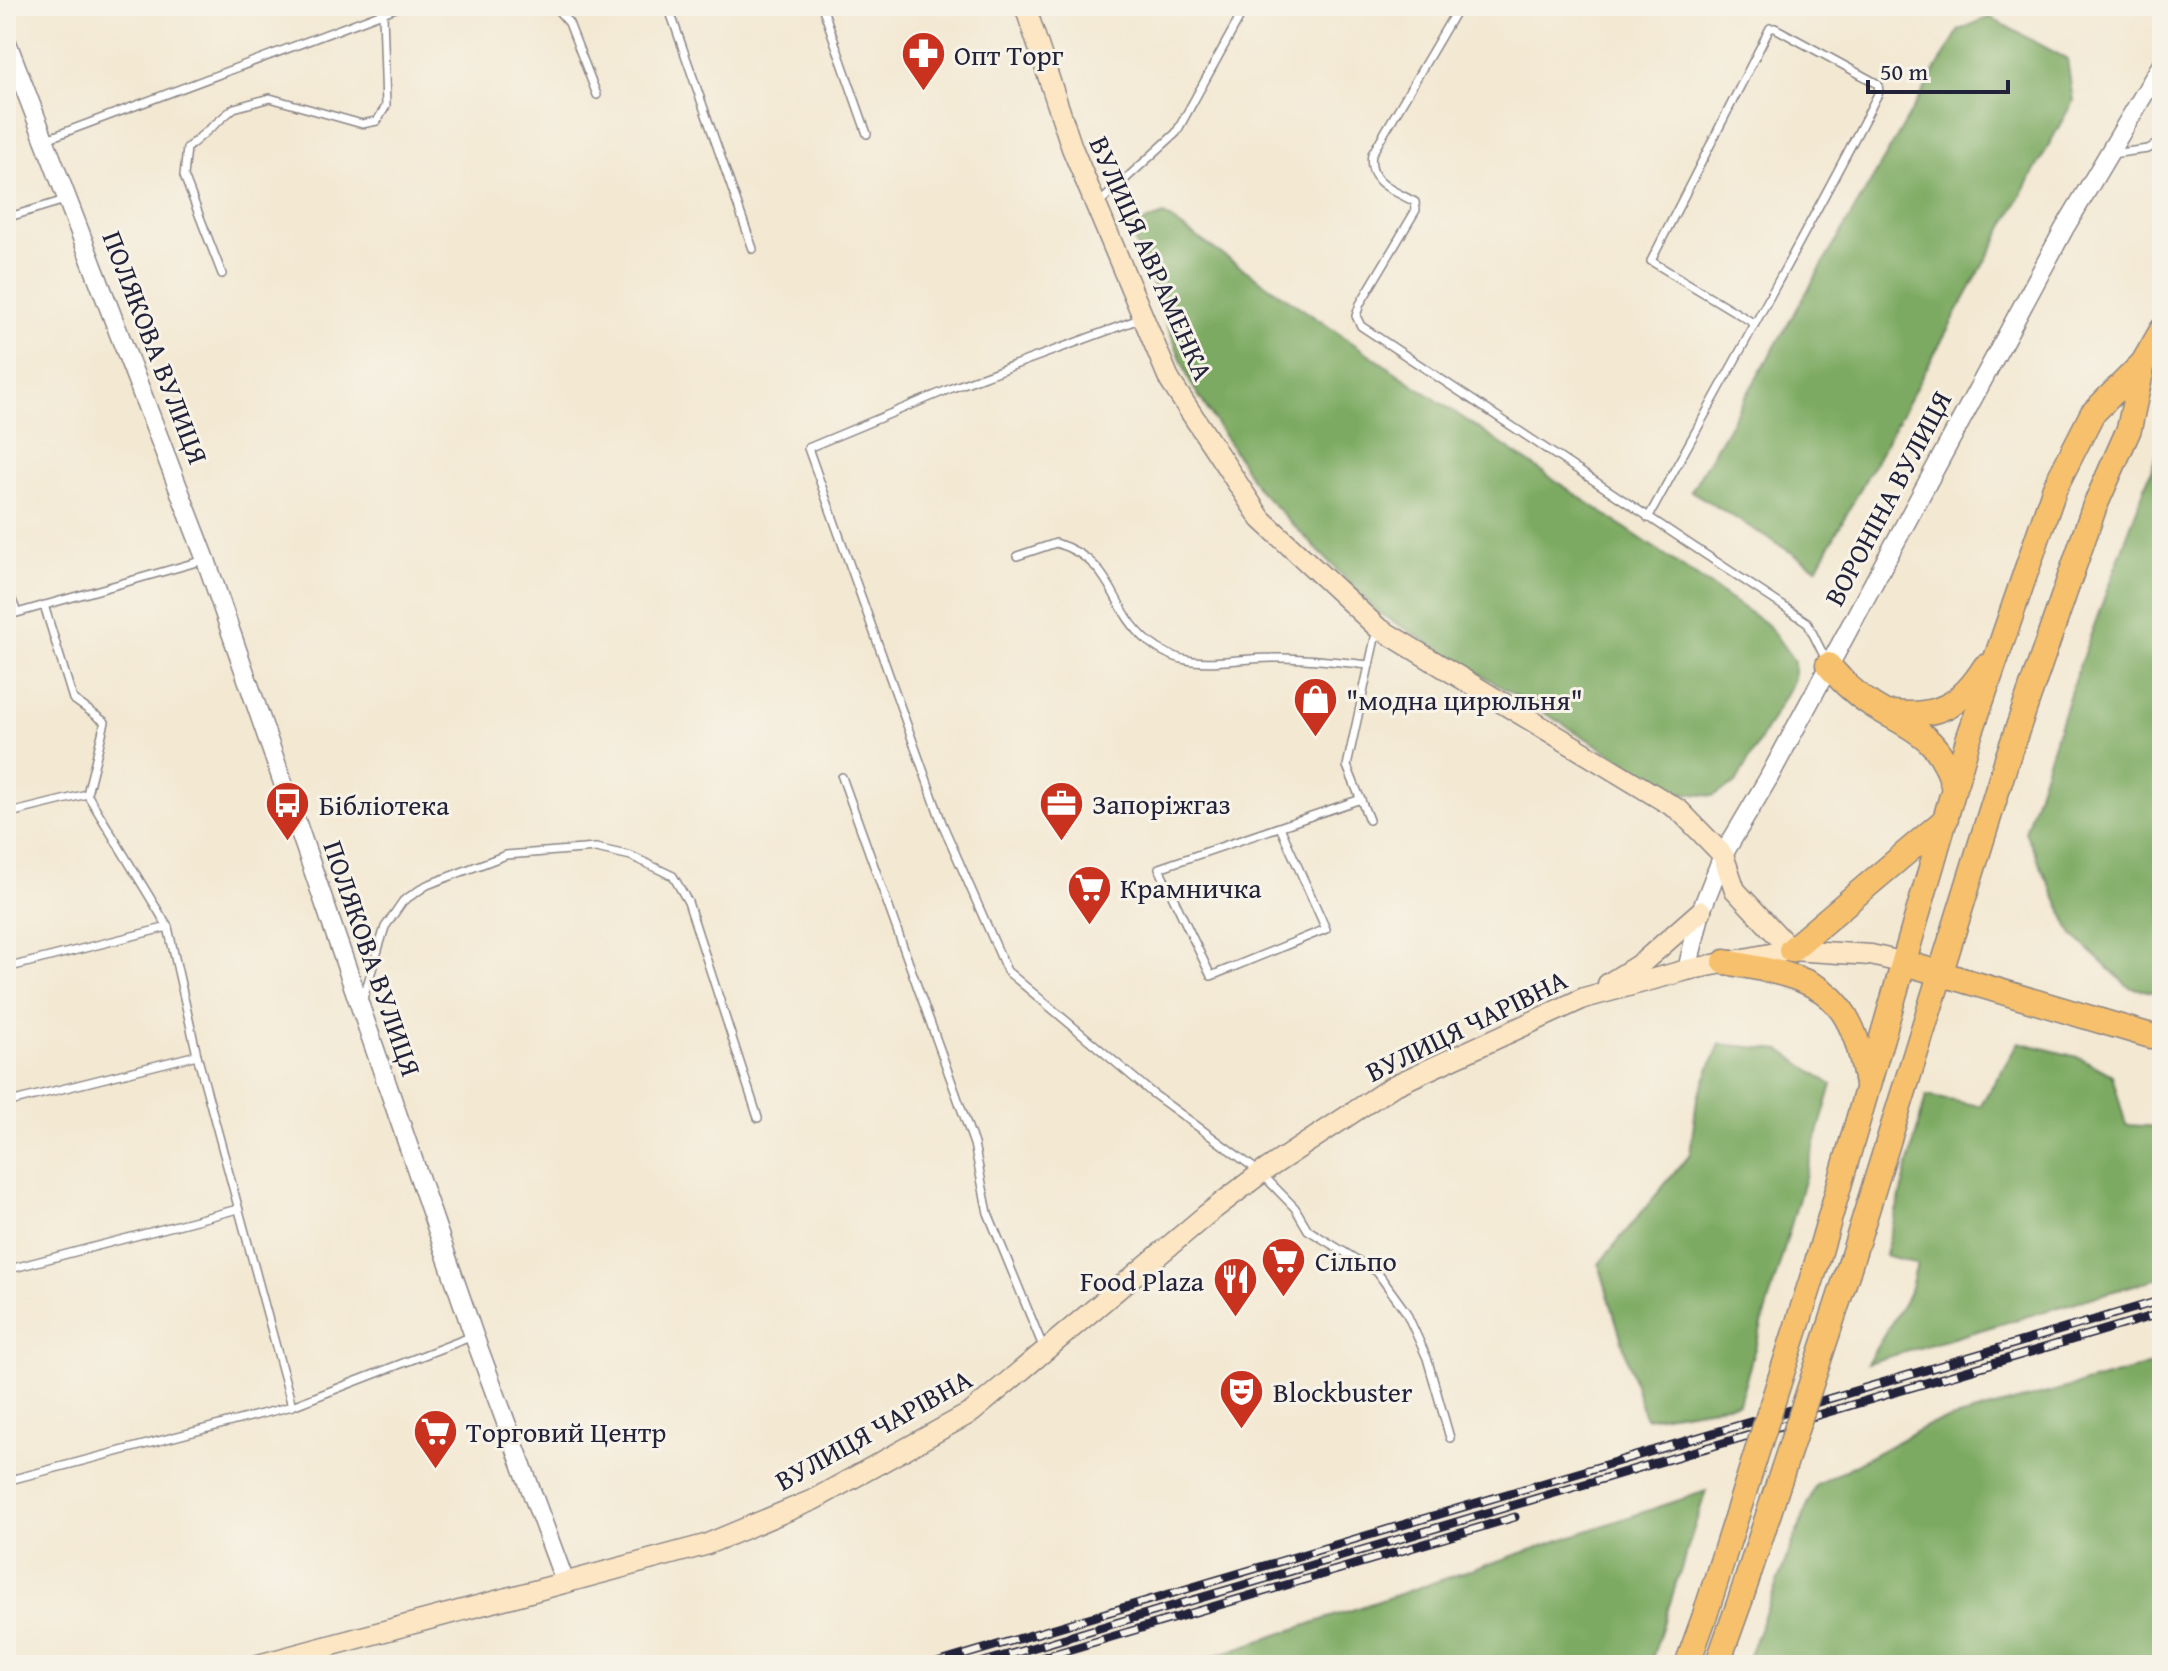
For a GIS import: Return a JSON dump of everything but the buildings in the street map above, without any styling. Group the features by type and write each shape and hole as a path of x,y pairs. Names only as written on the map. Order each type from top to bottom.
{"main road":[{"name":"ВУЛИЦЯ АВРАМЕНКА","path":"1025,6 1072,148 1170,381 1261,519 1377,627 1679,810 1723,855"},
{"path":"1687,1665 1815,1269 1954,789 2055,487 2092,414 2143,363 2162,330"},
{"path":"1717,1665 1848,1271 2060,602 2094,508 2129,429 2143,363"},
{"path":"1887,713 1920,716 1952,704 1974,684 2001,642"},
{"path":"1828,665 1851,690 1925,735 1941,752 1954,789"},
{"path":"1723,855 1735,890 1791,950 1946,819"},
{"path":"1584,998 1643,962 1701,911"},
{"name":"ВУЛИЦЯ ЧАРІВНА","path":"258,1665 705,1545 813,1500 972,1412 1261,1173 1393,1086 1584,998 1687,970 1791,950 1871,955 1905,963"},
{"path":"1725,962 1813,982 1844,1010 1860,1045 1867,1088"},
{"path":"1905,963 2151,1036 2162,1036"}],"street":[{"name":"ПОЛЯКОВА ВУЛИЦЯ","path":"6,40 43,140 70,199 206,560 474,1336 565,1582"},
{"name":"ВОРОНІНА ВУЛИЦЯ","path":"1687,970 1701,911 1723,855 1768,779 2064,229 2162,64"}],"lane":[{"path":"43,140 401,6"},
{"path":"554,6 569,23 597,95"},
{"path":"668,6 753,249"},
{"path":"822,6 867,134"},
{"path":"1097,206 1176,133 1246,6"},
{"path":"1459,6 1372,154 1369,169 1377,181 1415,202 1416,210 1356,316 1361,326 1807,622 1828,665"},
{"path":"222,274 184,176 187,148 234,108 270,98 362,124 377,121 386,106 383,13"},
{"path":"1648,518 1755,324 1879,92 1878,84 1775,28 1770,28 1651,261 1755,324"},
{"path":"2108,154 2148,149 2162,141"},
{"path":"6,218 70,199"},
{"path":"1143,317 952,388 808,448 942,823 1007,971 1152,1093 1261,1173 1295,1208 1308,1230 1365,1263 1392,1291 1406,1312 1427,1358 1450,1438"},
{"path":"1017,556 1056,543 1097,563 1147,640 1182,661 1202,664 1272,658 1369,665"},
{"path":"6,584 17,613 206,560"},
{"path":"44,605 73,699 105,722 87,794 168,927 197,1055 292,1406"},
{"path":"1369,820 1347,766 1377,627"},
{"path":"842,777 974,1144 983,1172 988,1213 1045,1351"},
{"path":"6,814 87,794"},
{"path":"1280,827 1326,929 1211,976 1159,868 1361,799"},
{"path":"360,1007 385,927 403,901 427,885 518,853 596,848 631,856 673,876 688,902 758,1118"},
{"path":"6,968 168,927"},
{"path":"6,1103 197,1055"},
{"path":"6,1270 238,1209"},
{"path":"6,1481 292,1406 474,1336"}],"green space":[{"path":"1989,17 2067,59 2073,101 1817,568 1691,491 1959,30"},
{"path":"1164,215 1768,625 1794,661 1794,679 1736,783 1713,796 1675,792 1379,613 1258,489 1190,382 1129,227"},
{"path":"2162,440 2162,994 2129,987 2073,935 2025,832 2076,675"},
{"path":"2019,1042 2081,1058 2112,1075 2126,1125 2162,1127 2162,1277 1867,1363 1909,1294 1917,1264 1885,1255 1926,1096 1980,1106"},
{"path":"1720,1044 1781,1050 1832,1085 1739,1403 1645,1418 1599,1264 1690,1154 1697,1099"},
{"path":"2162,1362 2162,1665 1745,1665 1815,1486 1928,1425"},
{"path":"1706,1491 1650,1665 1188,1665"}],"railway":[{"path":"930,1665 2162,1300"},
{"path":"974,1665 2162,1313"},
{"path":"1017,1665 1515,1517"}],"place":[{"name":"Опт Торг","path":"923,93"},
{"name":"\"модна цирюльня\"","path":"1315,738"},
{"name":"Запоріжгаз","path":"1061,842"},
{"name":"Бібліотека","path":"288,843"},
{"name":"Крамничка","path":"1089,926"},
{"name":"Сільпо","path":"1284,1299"},
{"name":"Food Plaza","path":"1235,1319"},
{"name":"Blockbuster","path":"1242,1430"},
{"name":"Торговий Центр","path":"435,1470"}]}
